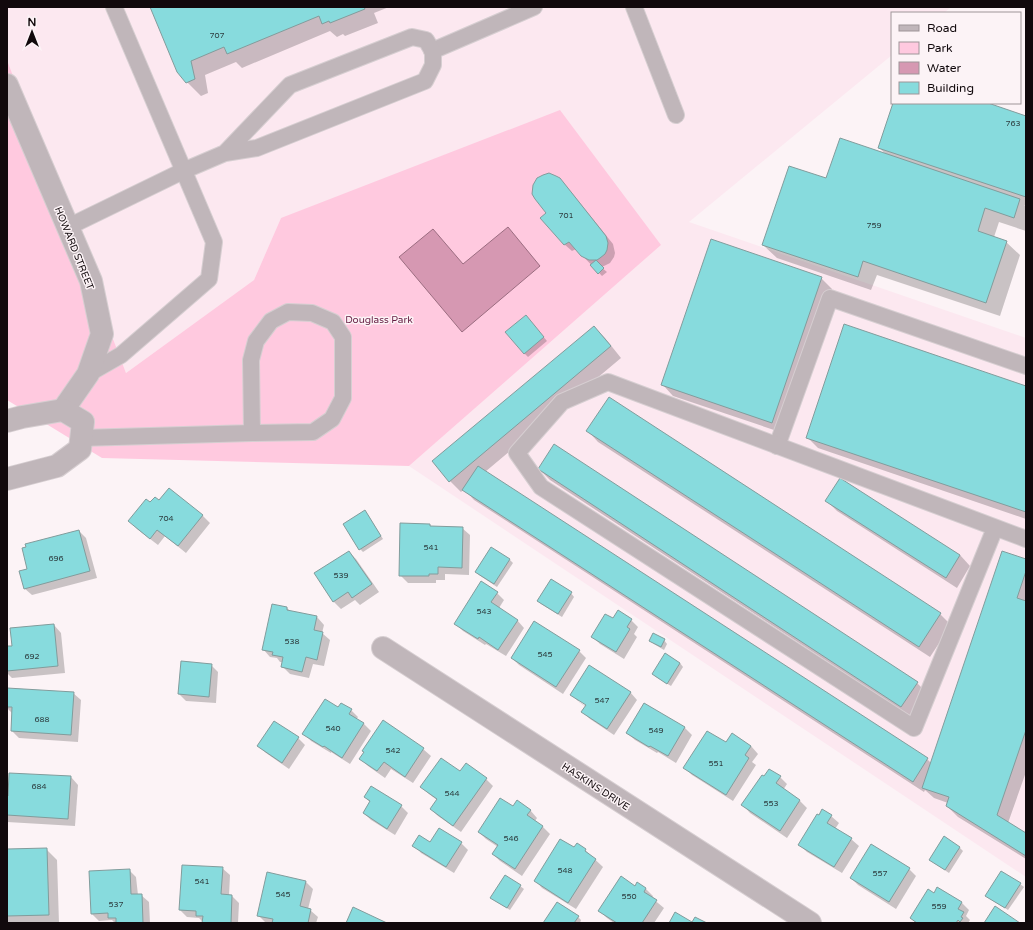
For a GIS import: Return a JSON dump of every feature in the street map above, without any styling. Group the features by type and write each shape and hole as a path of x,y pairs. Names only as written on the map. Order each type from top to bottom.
{"street":[{"name":"HOWARD STREET","path":"7,85 91,281 102,334 88,374 63,410"},
{"path":"7,421 63,410 83,422 80,449 57,466 7,479"},
{"name":"HASKINS DRIVE","path":"383,648 810,923"}],"lane":[{"path":"88,374 121,356 209,279 214,242 114,7"},
{"path":"432,51 534,7"},
{"path":"634,7 676,115"},
{"path":"68,227 183,171 226,153 257,148 425,81 433,66 432,51 426,40 412,37 290,85 226,153"},
{"path":"777,446 830,298 1026,366"},
{"path":"81,438 313,432 332,419 343,398 343,337 333,322 312,313 288,312 271,321 256,341 251,360 252,433"},
{"path":"995,528 914,728 541,487 517,453 562,402 608,382 1026,539"}],"shaded area":[{"path":"7,7 951,7 945,12 891,12 891,56 689,222 1026,338 1026,877 409,466 661,245 281,218 254,280 126,373 7,60"}],"green space":[{"name":"Douglass Park","path":"7,60 126,373 254,280 281,218 560,110 661,245 409,466 102,458 7,400"}],"water":[{"path":"508,227 540,266 462,332 399,257 433,229 463,264"}],"building":[{"path":"150,7 364,7 365,9 330,23 329,21 322,24 319,16 227,54 224,47 191,61 195,79 186,83 177,72"},
{"path":"893,104 991,104 1026,116 1026,197 878,148"},
{"path":"840,138 1020,199 1014,218 985,208 978,231 1007,241 986,303 863,261 858,277 762,245 789,166 826,178"},
{"path":"549,173 560,178 606,236 608,243 607,250 605,254 597,260 589,260 581,256 569,242 564,245 540,218 546,213 532,194 533,185 537,178"},
{"path":"711,239 822,277 772,423 661,385"},
{"path":"596,260 604,268 598,274 590,265"},
{"path":"526,315 544,337 524,354 505,332"},
{"path":"844,324 1026,386 1026,512 806,438"},
{"path":"594,326 611,346 449,482 432,461"},
{"path":"609,397 941,613 919,647 586,431"},
{"path":"554,444 918,682 901,707 538,469"},
{"path":"478,466 928,758 913,782 462,490"},
{"path":"840,478 960,555 946,578 825,501"},
{"path":"169,488 203,515 178,546 157,530 150,539 128,521 146,499 150,502 155,497 159,500"},
{"path":"365,510 381,536 359,550 343,524"},
{"path":"400,523 463,527 462,568 438,567 438,574 429,574 429,576 399,576"},
{"path":"79,530 90,571 24,589 19,571 27,569 22,548 26,547 25,544"},
{"path":"491,547 510,559 494,584 475,572"},
{"path":"349,551 372,584 352,598 348,592 333,602 314,573"},
{"path":"1002,551 1026,559 1026,571 1017,598 1026,601 1026,730 997,815 1026,833 1026,856 946,806 949,797 922,788"},
{"path":"551,579 572,592 558,614 537,601"},
{"path":"481,581 498,592 491,602 518,620 498,650 479,637 478,639 454,624"},
{"path":"272,604 287,607 287,610 317,616 314,630 323,632 317,660 306,657 302,672 281,667 283,657 272,655 273,652 262,650"},
{"path":"618,610 632,619 627,627 630,629 616,652 591,637 605,614 613,618"},
{"path":"534,621 580,650 556,687 511,658"},
{"path":"54,624 58,666 7,671 7,646 12,646 10,628"},
{"path":"653,633 665,639 661,647 649,641"},
{"path":"665,653 680,663 667,684 652,674"},
{"path":"181,661 212,664 209,697 178,694"},
{"path":"589,665 631,692 607,729 581,712 586,705 570,695"},
{"path":"7,688 74,692 71,735 11,731 12,707 7,707"},
{"path":"325,699 338,707 341,703 352,709 349,714 364,723 342,758 302,734"},
{"path":"644,703 685,727 668,756 650,746 649,747 626,733"},
{"path":"383,720 424,748 405,777 384,762 377,771 359,759 364,752 362,751"},
{"path":"274,721 299,737 282,763 257,746"},
{"path":"707,731 726,742 732,733 751,746 745,755 749,758 726,795 683,768"},
{"path":"441,758 460,771 466,763 487,778 453,826 430,809 437,799 420,787"},
{"path":"769,769 781,776 776,783 800,800 780,831 741,805 762,775 764,776"},
{"path":"9,773 71,776 68,819 7,815"},
{"path":"371,786 402,805 387,829 363,813 370,801 364,797"},
{"path":"500,798 513,806 517,800 531,810 527,815 543,826 515,869 492,854 498,845 478,832"},
{"path":"822,809 832,815 827,823 852,838 834,867 798,845 817,814 819,815"},
{"path":"439,828 462,842 446,867 412,846 419,835 430,842"},
{"path":"944,836 960,847 945,870 929,860"},
{"path":"560,839 574,847 577,843 586,849 585,851 596,859 568,903 534,881"},
{"path":"871,844 910,868 889,902 850,878"},
{"path":"47,848 49,915 7,916 7,849"},
{"path":"182,865 223,867 221,894 232,895 231,923 202,923 203,916 196,916 196,911 179,910"},
{"path":"130,869 131,894 142,894 143,923 116,923 116,918 108,918 108,913 91,914 89,871"},
{"path":"1001,871 1021,883 1005,908 985,896"},
{"path":"267,872 306,881 300,906 311,909 308,923 272,923 273,919 257,916"},
{"path":"505,875 521,885 507,908 490,898"},
{"path":"621,876 635,886 637,882 646,888 644,892 657,900 642,923 617,923 598,911"},
{"path":"937,887 962,902 958,909 964,912 961,917 963,918 960,922 958,920 956,923 917,923 910,918 928,889 934,893"},
{"path":"557,902 579,916 574,923 543,923"},
{"path":"995,906 1020,923 984,923"},
{"path":"353,907 387,923 346,923"},
{"path":"675,912 692,922 695,917 707,923 669,923"}]}
